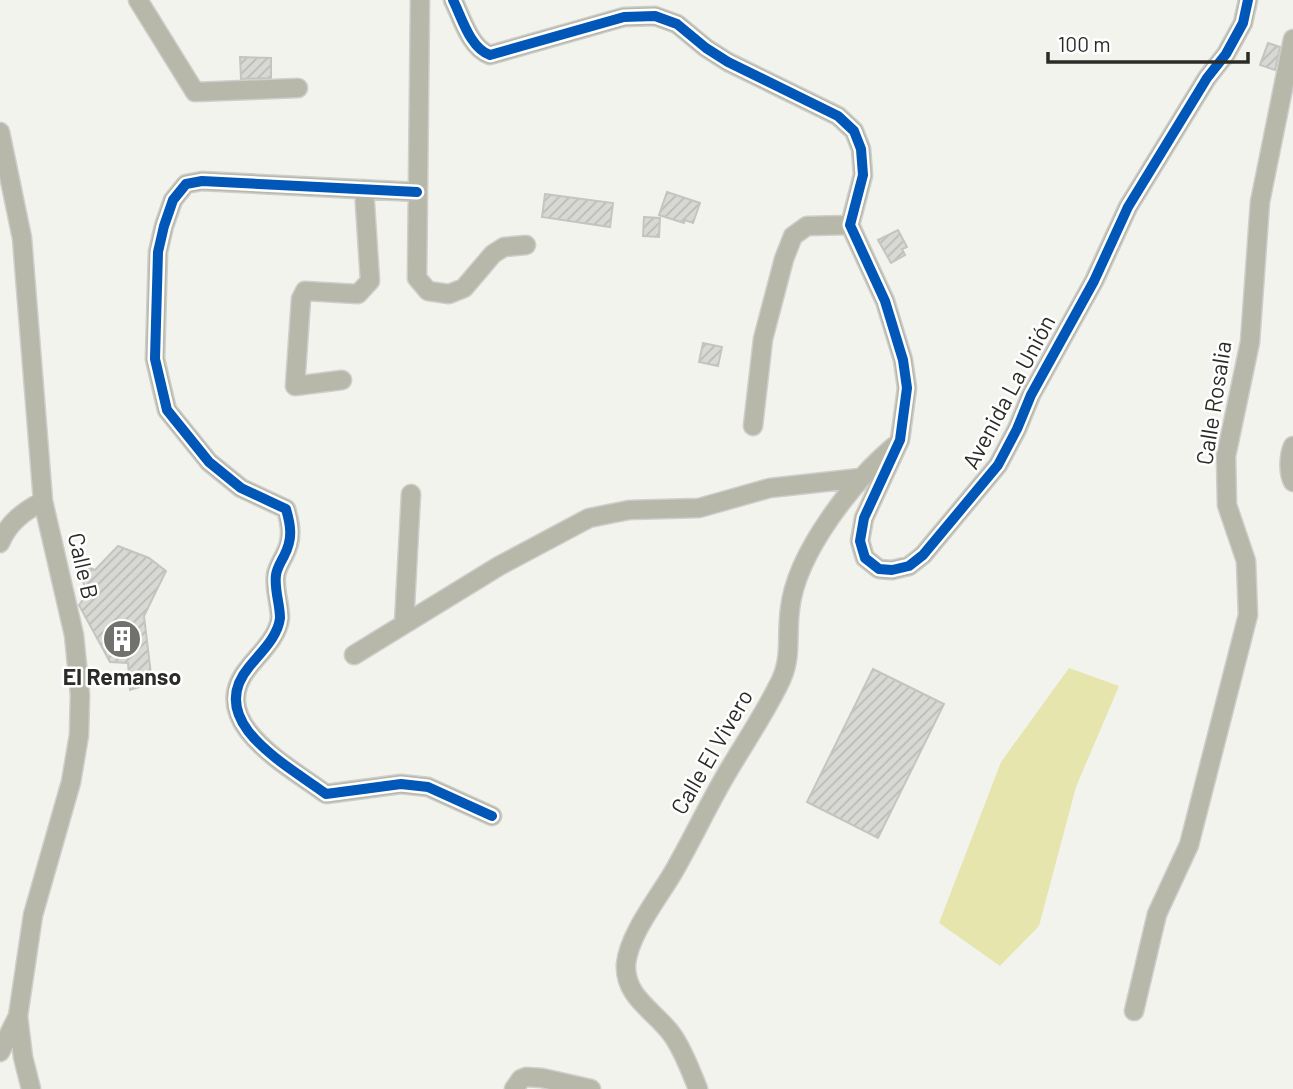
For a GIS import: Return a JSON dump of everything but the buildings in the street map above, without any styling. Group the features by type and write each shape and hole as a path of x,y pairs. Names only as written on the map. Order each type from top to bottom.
{"street":[{"path":"138,0 194,92 298,88"},
{"path":"420,0 417,278 428,291 449,294 464,288 494,254 504,247 526,245"},
{"path":"453,0 475,45 490,55 624,17 655,16 677,23 706,48 728,62 838,116 854,131 861,149 863,175 850,225 807,226 793,236 784,259 763,340 753,426"},
{"name":"Avenida La Unión","path":"850,225 885,301 903,360 907,388 901,440 864,518 860,541 865,558 879,569 892,570 909,566 923,555 998,465 1059,340 1094,281 1128,207 1207,78 1226,54 1243,23 1248,0"},
{"name":"Calle Rosalia","path":"1135,1011 1157,914 1189,845 1248,615 1246,561 1227,505 1226,456 1250,342 1261,202 1292,53"},
{"name":"Calle B","path":"0,132 22,238 43,501 74,635 80,695 79,735 72,782 33,915 18,1016 23,1058 31,1089"},
{"path":"417,191 202,181 186,184 173,200 158,252 155,359 167,410 209,462 241,488 286,509 292,530 288,549 276,572 280,619 270,641 239,678 234,697 239,718 259,746 326,794 401,784 428,787 492,817"},
{"path":"342,380 295,386 300,299 305,291 358,294 370,281 364,189"},
{"name":"Calle El Vivero","path":"698,1089 672,1034 633,994 626,965 630,945 779,685 787,665 789,610 794,586 837,506 860,478 901,440"},
{"path":"1293,446 1290,478 1293,482"},
{"path":"354,655 499,566 589,518 629,510 699,508 769,488 860,478"},
{"path":"404,624 411,494"},
{"path":"0,543 5,531 25,510 43,501"},
{"path":"0,1052 18,1016"},
{"path":"517,1084 526,1077 542,1078 592,1089"}],"shaded area":[{"path":"1069,668 1119,686 1076,787 1039,926 1000,966 939,923 1001,762"}],"cycle path":[{"path":"453,0 472,39 490,55 624,17 655,16 677,24 728,62 838,116 854,131 861,149 863,175 850,225 885,301 903,360 907,388 900,440 864,518 860,541 865,558 879,569 892,570 909,566 923,555 998,465 1031,395 1094,281 1128,207 1207,78 1226,54 1243,23 1248,0"},
{"path":"417,192 202,181 186,184 173,200 158,252 155,359 167,410 209,462 241,488 286,509 288,515 289,544 276,575 279,625 238,687 236,706 243,724 256,741 273,756 326,794 401,784 428,787 492,816"}],"place":[{"name":"El Remanso","path":"122,639"}]}
